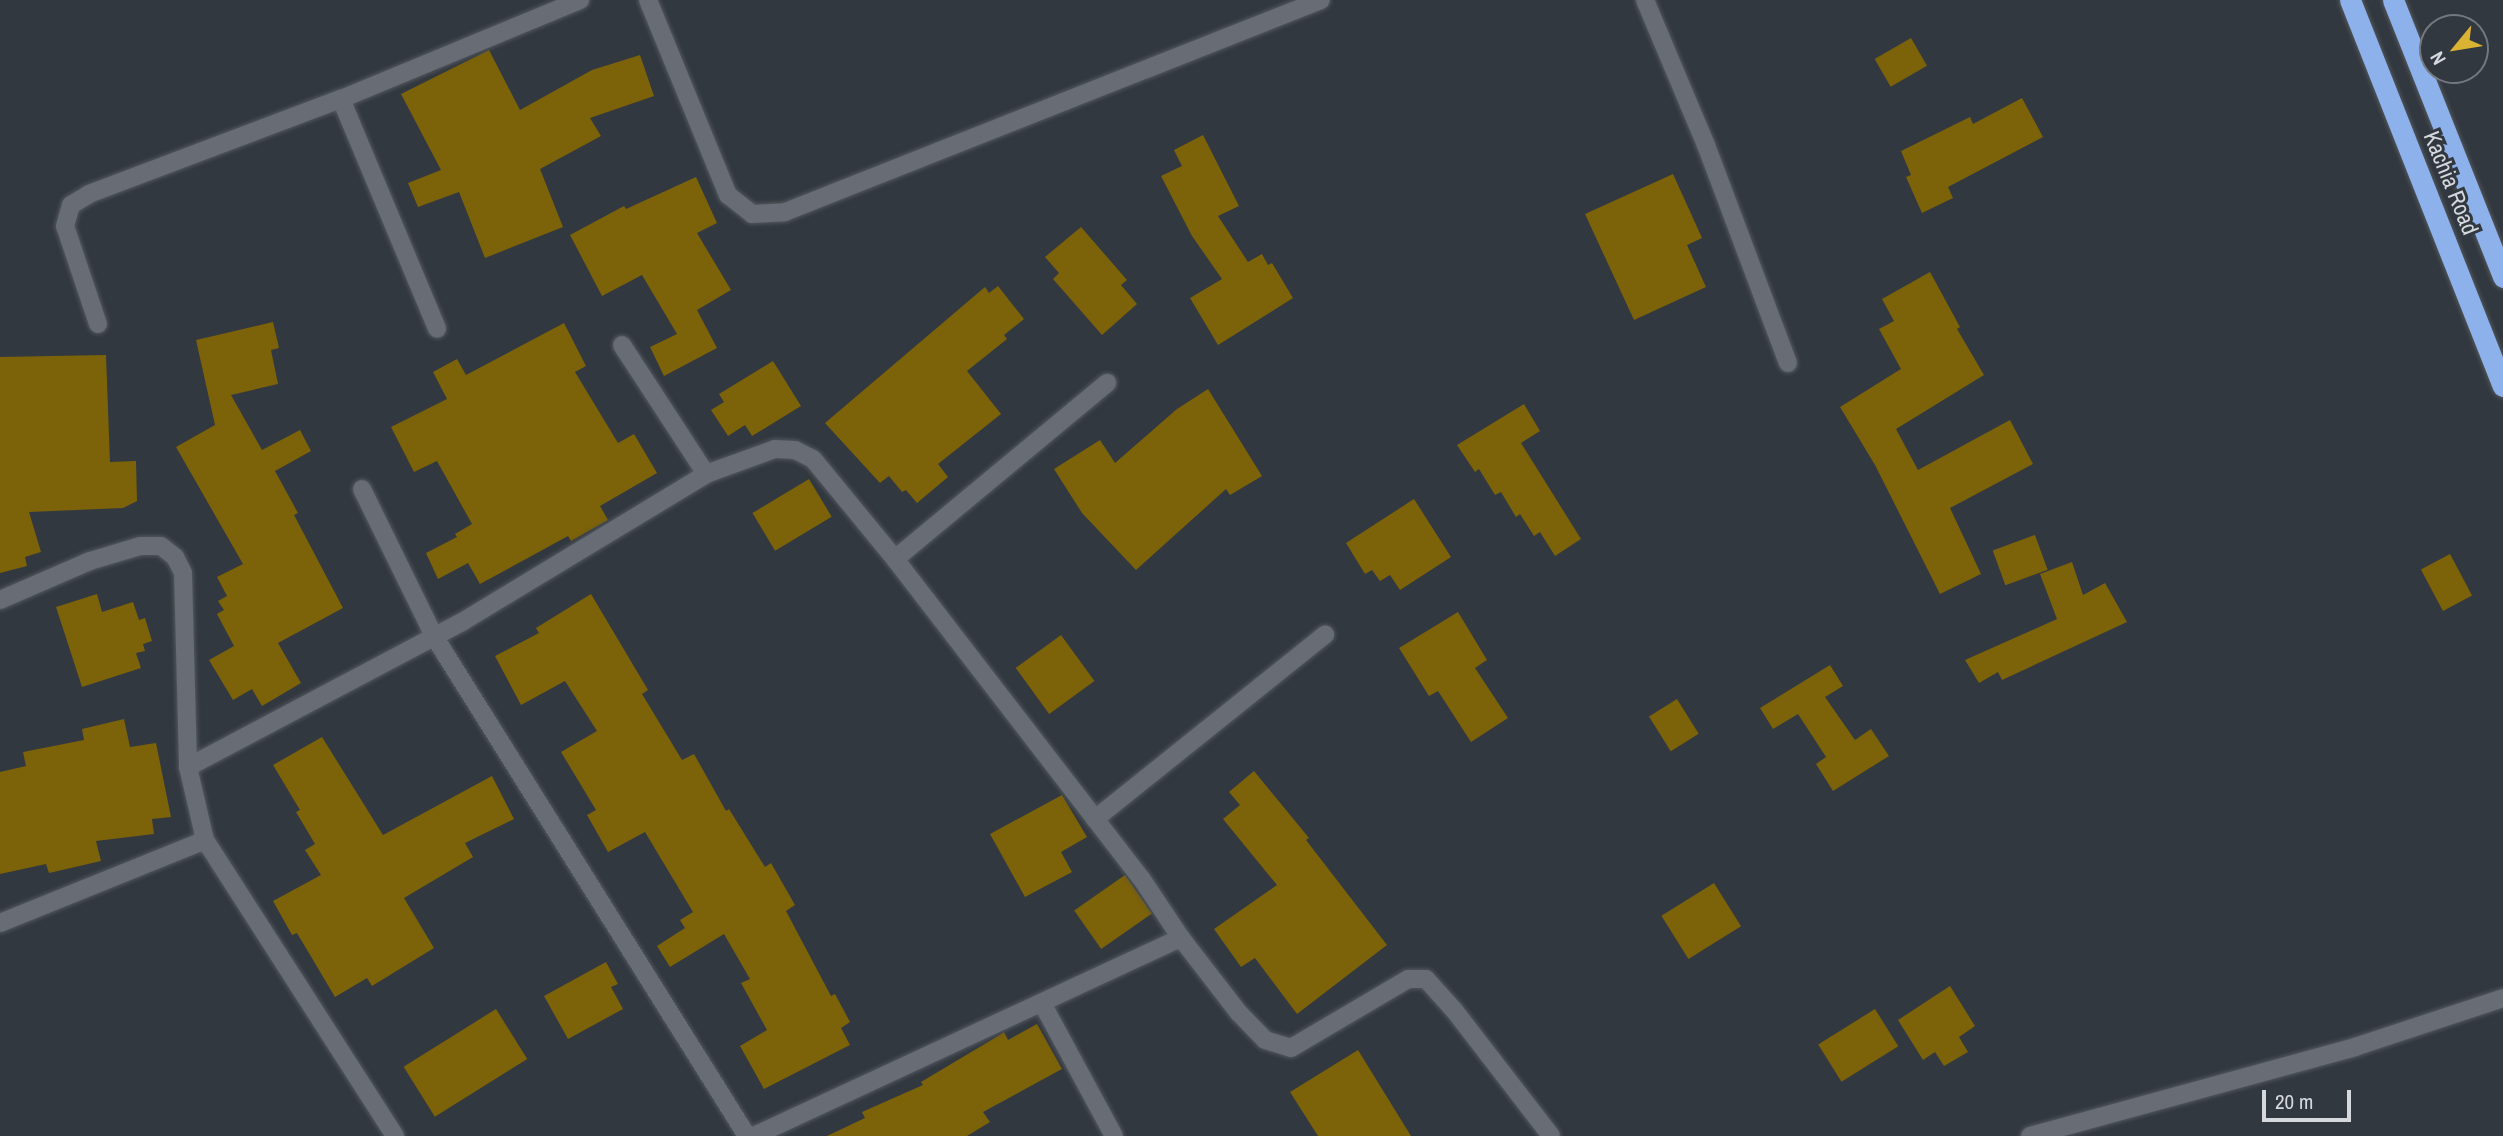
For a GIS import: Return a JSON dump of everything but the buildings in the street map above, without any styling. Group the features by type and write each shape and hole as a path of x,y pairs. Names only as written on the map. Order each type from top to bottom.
{"highway":[{"name":"Kachia Road","path":"2350,0 2503,386"},
{"name":"Kachia Road","path":"2393,0 2503,277"}],"street":[{"path":"99,324 65,226 71,205 89,194 341,99 580,0"},
{"path":"648,0 728,195 752,214 785,212 1321,0"},
{"path":"1645,0 1706,145 1788,363"},
{"path":"341,99 437,329"},
{"path":"622,345 706,474"},
{"path":"895,559 1107,383"},
{"path":"188,766 433,636 706,474 775,449 795,450 813,459 895,559 1142,878 1181,937 1239,1013 1265,1040 1291,1048 1408,979 1426,979 1454,1010 1551,1136"},
{"path":"362,489 433,636 747,1136"},
{"path":"0,600 90,561 140,546 161,546 176,556 183,573 188,766 205,840 395,1136"},
{"path":"1095,819 1325,635"},
{"path":"0,923 205,840"},
{"path":"754,1136 1181,937"},
{"path":"2030,1136 2355,1047 2503,998"},
{"path":"1041,1003 1114,1136"}]}
